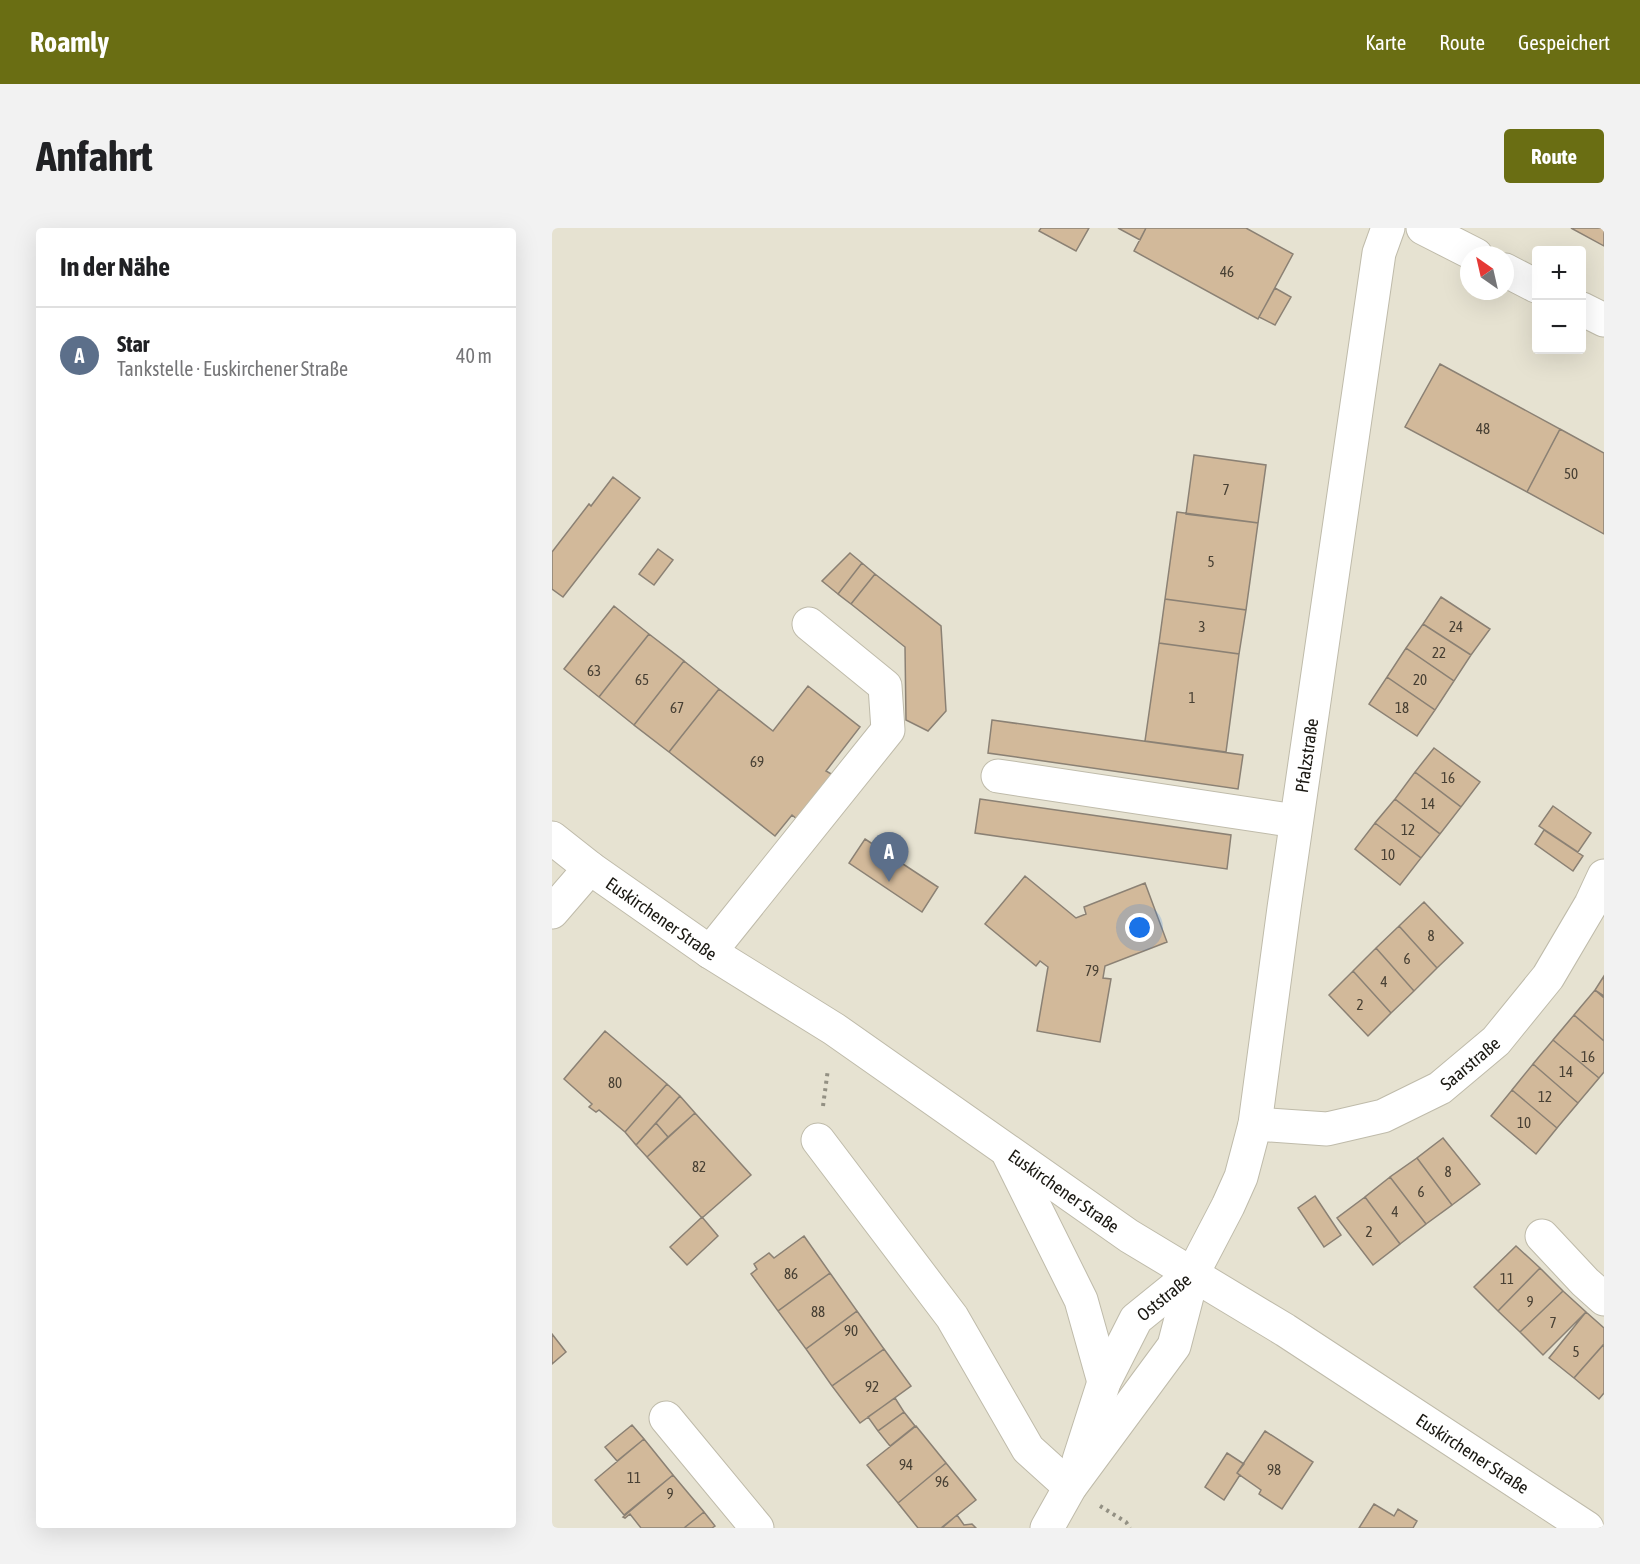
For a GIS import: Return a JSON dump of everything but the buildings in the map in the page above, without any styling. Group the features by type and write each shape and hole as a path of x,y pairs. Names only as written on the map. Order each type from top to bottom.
{"street":[{"name":"Pfalzstraße","path":"1193,1273 1241,1177 1255,1124 1296,821 1379,253 1388,228"},
{"path":"1424,228 1460,247"},
{"path":"1514,275 1532,284"},
{"path":"1586,311 1604,320"},
{"path":"710,952 888,730 885,686 809,624"},
{"path":"998,776 1296,821"},
{"name":"Euskirchener Straße","path":"552,838 590,868 710,952 834,1029 1129,1236 1193,1273 1294,1337 1587,1528"},
{"path":"552,912 590,868"},
{"name":"Saarstraße","path":"1255,1124 1327,1129 1383,1116 1440,1088 1496,1041 1548,977 1591,904 1604,876"},
{"path":"818,1140 952,1317 1028,1449 1070,1487"},
{"path":"1007,1151 1081,1300 1104,1382"},
{"path":"1542,1236 1604,1299"},
{"name":"Oststraße","path":"1070,1487 1104,1382 1136,1319 1193,1273"},
{"name":"Oststraße","path":"1047,1528 1070,1487 1174,1346 1193,1273"},
{"path":"666,1418 757,1528"}],"path":[{"path":"818,1140 834,1029"}],"place":[{"name":"Star","path":"889,882"}]}
